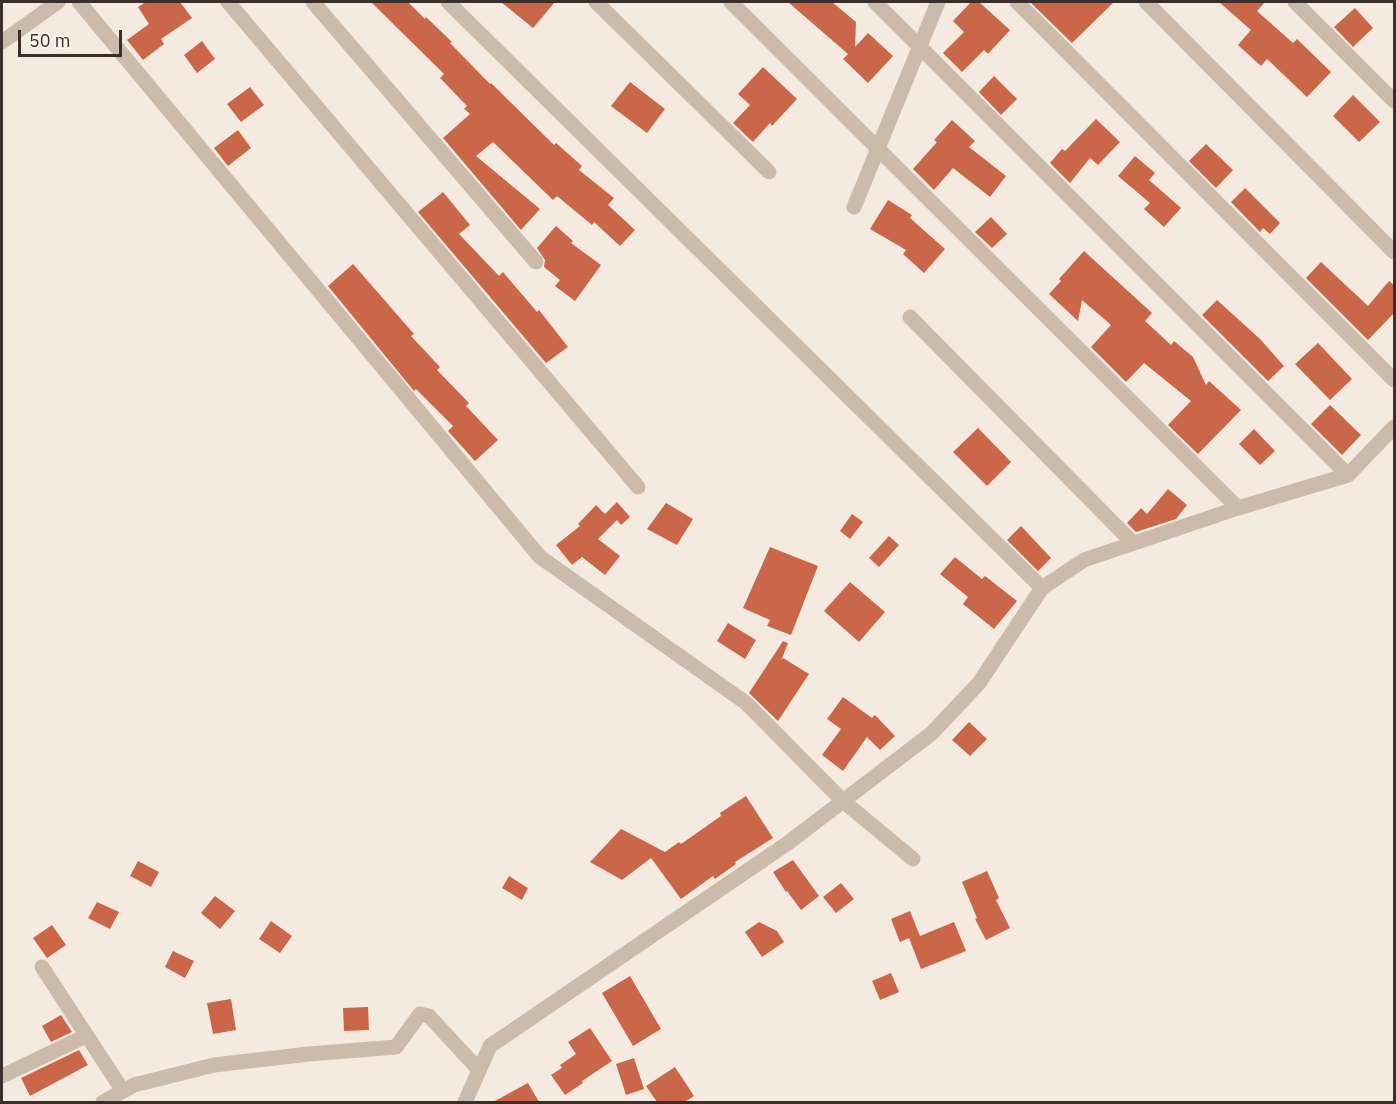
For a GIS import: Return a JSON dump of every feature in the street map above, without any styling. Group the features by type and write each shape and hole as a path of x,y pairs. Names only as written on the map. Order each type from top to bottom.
{"street":[{"path":"2,42 58,2"},
{"path":"79,2 540,557 746,703 843,801 913,859"},
{"path":"228,2 638,487"},
{"path":"313,2 536,262"},
{"path":"448,2 1042,588"},
{"path":"596,2 769,172"},
{"path":"731,2 1238,508"},
{"path":"875,2 1348,475"},
{"path":"854,207 938,2"},
{"path":"1017,2 1395,380"},
{"path":"1146,2 1395,252"},
{"path":"1295,2 1395,101"},
{"path":"910,317 1133,543"},
{"path":"465,1102 490,1046 788,843 932,733 979,683 1042,588 1084,560 1238,508 1348,475 1395,427"},
{"path":"42,967 123,1091"},
{"path":"103,1102 134,1085 214,1065 396,1047 420,1014 429,1016 479,1070"},
{"path":"2,1077 87,1036"}],"building":[{"path":"146,2 180,2 192,18 161,39 164,44 143,60 127,40 149,24 138,7"},
{"path":"371,2 408,2 425,19 426,17 490,84 554,145 556,143 582,166 579,170 614,198 608,205 635,230 620,246 594,222 592,225 557,196 553,200 493,142 476,156 540,209 521,230 443,138 470,114 464,109 467,106 440,78 444,74"},
{"path":"501,2 555,2 533,28"},
{"path":"788,2 832,2 856,22 855,47 868,33 893,56 868,83 843,59 848,54"},
{"path":"971,2 979,2 1010,30 988,54 984,50 962,72 943,53 964,32 953,21"},
{"path":"1030,2 1114,2 1072,43"},
{"path":"1219,2 1265,2 1257,11 1293,43 1297,39 1331,72 1307,97 1267,59 1261,66 1238,45 1251,30"},
{"path":"1355,8 1373,28 1353,47 1334,27"},
{"path":"202,41 215,59 197,73 184,55"},
{"path":"763,67 797,99 772,126 770,123 753,142 733,123 750,105 738,94"},
{"path":"994,76 1017,99 1001,115 979,92"},
{"path":"630,82 665,109 647,133 611,106"},
{"path":"250,87 264,105 241,122 227,104"},
{"path":"1353,95 1380,122 1359,142 1333,116"},
{"path":"1096,119 1120,142 1098,165 1090,158 1070,183 1050,163 1062,149 1065,151"},
{"path":"952,120 975,141 969,147 1006,176 990,197 953,168 934,190 913,169 937,142 934,140"},
{"path":"238,130 251,148 228,166 214,148"},
{"path":"1206,144 1233,170 1216,188 1189,161"},
{"path":"1135,156 1155,173 1149,180 1181,208 1164,227 1144,209 1150,203 1118,176"},
{"path":"1245,188 1280,223 1270,234 1263,228 1260,232 1231,202"},
{"path":"443,192 470,225 459,234 499,276 503,272 537,312 539,310 568,347 546,363 418,212"},
{"path":"888,200 912,215 910,218 945,249 924,273 903,254 906,250 870,229"},
{"path":"991,217 1007,234 992,248 975,232"},
{"path":"556,226 573,241 571,243 601,265 575,301 555,286 560,280 544,267 545,260 537,248"},
{"path":"1084,251 1152,313 1145,321 1171,345 1174,341 1193,357 1206,385 1209,381 1241,410 1198,454 1168,425 1191,401 1144,363 1126,382 1091,347 1111,325 1082,300 1078,321 1049,294"},
{"path":"1321,262 1368,306 1389,281 1395,286 1395,312 1368,340 1306,278"},
{"path":"353,264 414,334 411,336 440,367 437,370 469,403 466,406 498,440 475,461 448,431 453,426 416,389 414,391 328,286"},
{"path":"1217,300 1260,339 1284,366 1268,381 1202,315"},
{"path":"1318,343 1352,379 1330,400 1295,364"},
{"path":"1330,405 1361,435 1342,455 1311,424"},
{"path":"978,428 1011,462 987,486 953,452"},
{"path":"1254,429 1275,451 1260,465 1239,444"},
{"path":"1168,489 1187,505 1176,519 1136,532 1127,523 1141,508 1147,514"},
{"path":"617,502 630,517 621,525 617,520 598,539 620,556 605,575 582,557 572,565 556,545 580,526 578,524 596,505 605,514"},
{"path":"666,503 693,519 677,545 647,529"},
{"path":"852,514 863,522 850,539 840,531"},
{"path":"1021,526 1051,558 1038,571 1007,540"},
{"path":"889,536 899,545 879,567 869,558"},
{"path":"770,547 818,566 791,635 767,626 770,620 743,608"},
{"path":"955,557 982,579 985,576 1017,601 994,629 963,604 968,597 940,574"},
{"path":"850,582 885,612 859,642 824,611"},
{"path":"728,623 756,640 745,659 717,641"},
{"path":"783,641 788,643 781,661 783,658 809,674 778,721 749,693"},
{"path":"843,697 872,718 875,715 895,736 880,750 867,737 843,771 822,755 841,729 827,719"},
{"path":"969,722 987,739 970,756 952,740"},
{"path":"746,796 773,838 735,862 736,864 715,879 713,876 681,899 651,858 622,880 590,862 621,829 665,852 679,842 681,844"},
{"path":"793,860 819,896 801,910 773,872"},
{"path":"138,861 159,872 151,887 130,876"},
{"path":"987,871 999,898 996,900 1010,928 986,940 975,919 977,918 962,882"},
{"path":"509,876 528,888 522,900 502,888"},
{"path":"841,883 854,899 836,913 823,897"},
{"path":"215,896 235,911 220,929 201,913"},
{"path":"97,902 119,912 110,929 88,918"},
{"path":"910,911 920,936 954,922 966,951 921,969 909,938 900,942 891,919"},
{"path":"271,921 292,936 280,953 259,939"},
{"path":"759,922 777,931 784,942 762,957 745,932"},
{"path":"52,925 66,945 47,958 33,938"},
{"path":"173,951 194,961 185,978 165,967"},
{"path":"891,973 899,992 880,1000 872,981"},
{"path":"630,976 661,1029 633,1046 602,993"},
{"path":"231,999 236,1030 213,1034 207,1003"},
{"path":"368,1007 369,1030 344,1031 343,1008"},
{"path":"61,1015 72,1032 51,1042 42,1026"},
{"path":"590,1028 612,1061 565,1095 551,1075 562,1068 560,1065 576,1054 568,1042"},
{"path":"79,1050 88,1065 30,1096 21,1078"},
{"path":"634,1058 644,1089 626,1095 616,1064"},
{"path":"675,1067 694,1096 685,1102 657,1102 646,1086"},
{"path":"528,1083 539,1102 493,1102"}]}
